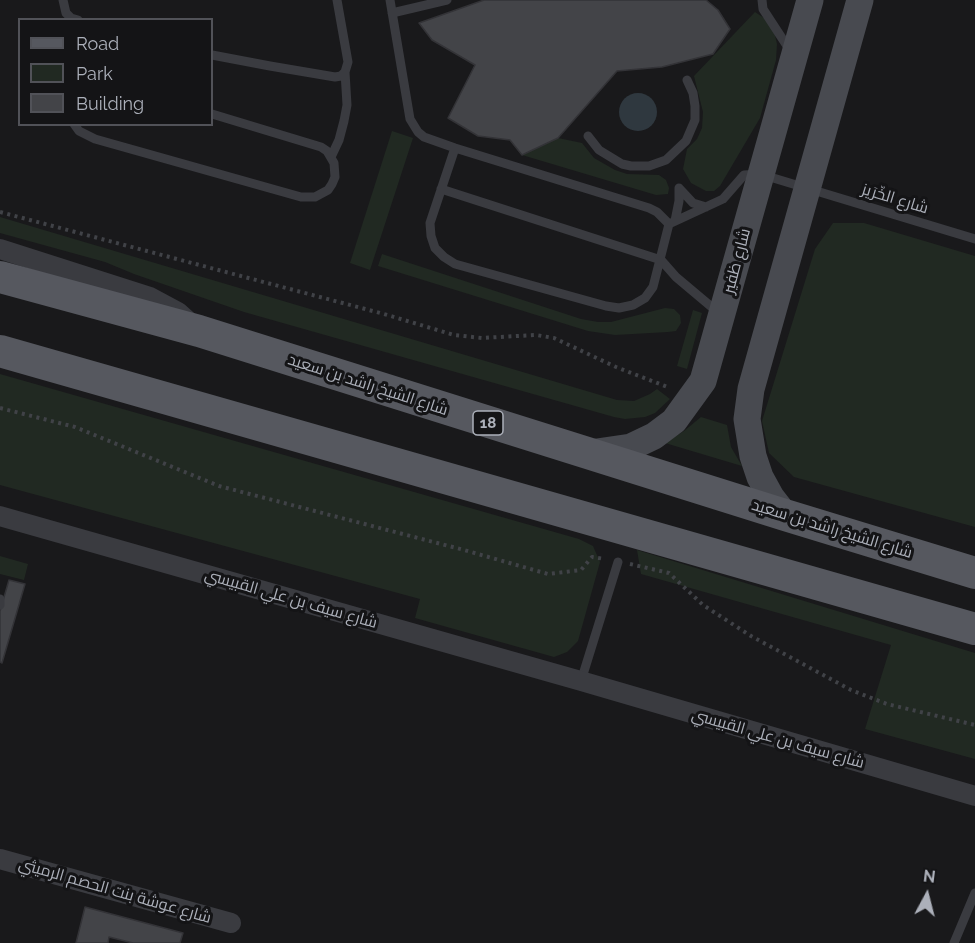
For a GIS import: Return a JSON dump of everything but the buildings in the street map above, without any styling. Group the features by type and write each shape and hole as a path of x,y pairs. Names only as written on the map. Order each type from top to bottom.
{"main road":[{"name":"شارع ظفير","path":"586,453 631,447 654,436 674,421 704,381 810,0"},
{"path":"784,515 760,477 753,456 747,419 751,388 860,0"},
{"name":"شارع الشيخ راشد بن سعيد","path":"0,277 199,331 975,573"},
{"path":"0,351 975,628"}],"street":[{"path":"0,249 150,297 178,312 199,331"},
{"name":"شارع سيف بن علي القبيسي","path":"0,516 975,796"},
{"name":"شارع عوشة بنت الحصم الرميثي","path":"0,859 231,923"}],"lane":[{"path":"63,0 66,13 71,18"},
{"path":"331,157 339,140 347,105 345,72 348,62 337,0"},
{"path":"390,0 413,126 424,137 649,208 672,223"},
{"path":"392,13 447,0"},
{"path":"762,0 763,9 794,57"},
{"path":"213,55 335,77 345,72"},
{"path":"588,136 599,150 622,164 640,167 666,160 686,141 695,120 694,100 687,80"},
{"path":"75,126 79,131 95,139 308,198 322,194 332,184 335,171 327,151 213,114"},
{"path":"455,148 430,224 430,236 435,248 455,264 606,306 619,308 633,305 645,298 653,287 678,208 679,188 693,203 706,207"},
{"path":"672,223 723,199 744,174 760,174"},
{"name":"شارع الخّرَيز","path":"760,174 975,239"},
{"path":"441,189 661,260 676,277 722,316"},
{"path":"581,681 618,562"},
{"path":"0,599 0,605"},
{"path":"954,943 975,893"}],"path":[{"path":"0,212 384,314 454,335 482,338 536,335 554,338 616,367 692,398"},
{"path":"0,408 75,427 219,486 548,574 581,570 592,556 669,573 703,605 751,636 851,690 887,704 975,725"}],"green space":[{"path":"755,12 767,20 774,31 777,44 776,60 760,118 720,186 714,191 706,191 691,183 683,169 687,149 697,139 702,128 703,112 694,76"},
{"path":"392,131 413,138 370,270 350,263"},
{"path":"558,138 582,143 594,158 615,170 627,174 659,175 666,180 669,188 668,194 656,195 522,155"},
{"path":"0,217 617,400 634,401 657,389 670,399 655,413 645,417 625,419 614,417 244,312 105,262 0,233"},
{"path":"833,223 864,223 975,256 975,527 794,477 769,453 762,421 815,249"},
{"path":"382,254 581,319 611,322 665,308 674,309 680,315 681,323 676,331 668,332 615,335 588,331 378,266"},
{"path":"693,310 702,313 687,369 677,366"},
{"path":"0,374 579,539 593,546 600,562 578,641 567,652 554,657 415,618 420,599 0,485"},
{"path":"701,417 727,425 731,447 742,466 665,443"},
{"path":"637,550 975,653 975,759 865,729 891,645 641,574"},
{"path":"0,556 28,564 24,580 0,574"}],"shaded area":[{"path":"638,93 652,98 657,112 652,126 638,131 624,126 619,112 624,98"}]}
